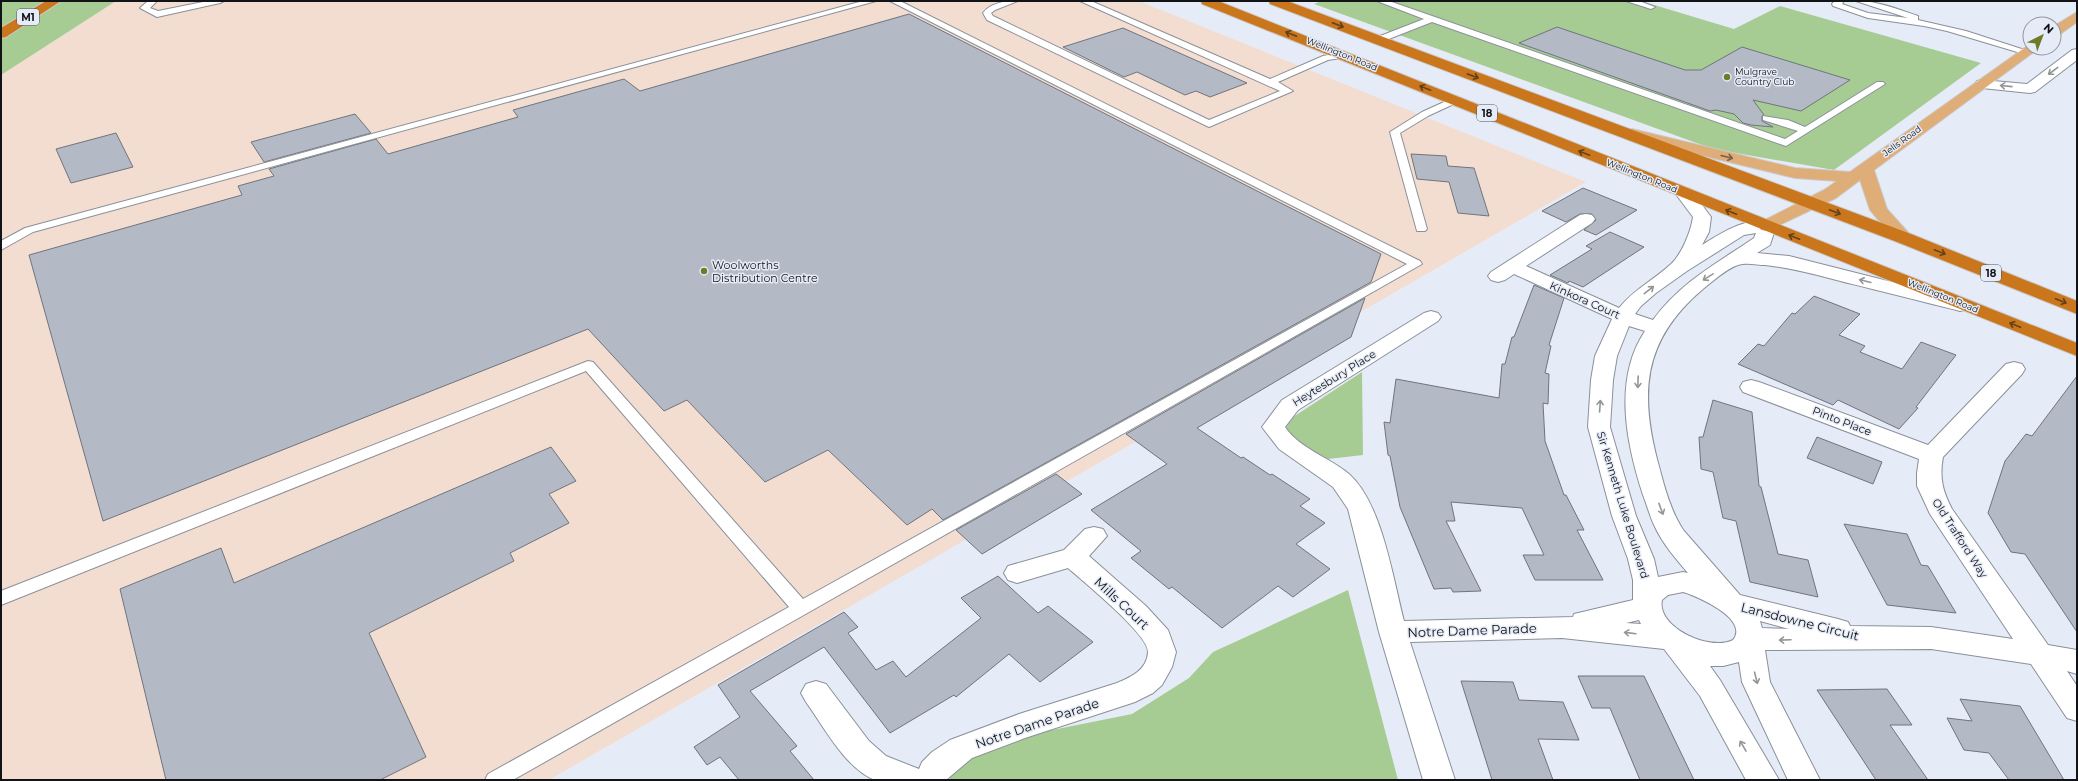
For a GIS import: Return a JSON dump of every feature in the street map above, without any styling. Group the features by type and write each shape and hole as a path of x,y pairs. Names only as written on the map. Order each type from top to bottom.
{"highway":[{"name":"M1","path":"1,34 55,1"},
{"name":"Wellington Road","path":"1207,1 2077,350"},
{"name":"18","path":"1275,1 1904,238 2077,308"}],"main road":[{"path":"2062,26 2077,16"},
{"name":"Jells Road","path":"1767,226 1830,194 2022,56"},
{"path":"1622,131 1795,173 1859,173 1879,210 1904,238"}],"street":[{"path":"1982,84 2030,89 2077,53"},
{"name":"Sir Kenneth Luke Boulevard","path":"1680,268 1700,232 1702,217 1684,193"},
{"name":"Kinkora Court","path":"1586,219 1506,272 1623,317 1658,328"},
{"name":"Sir Kenneth Luke Boulevard","path":"1763,780 1710,688 1671,640 1654,623 1647,606 1646,580 1641,559 1624,516 1599,426 1602,380 1606,356 1623,317 1634,302 1680,268 1739,230 1767,226 1763,241 1702,281 1681,299 1658,328 1646,349 1638,371 1637,415 1650,479 1667,527 1693,561 1747,621 1750,630 1749,639 1756,682 1804,780"},
{"path":"1737,259 1789,262 1971,307"},
{"name":"Heytesbury Place","path":"1393,632 1364,519 1354,497 1341,480 1293,449 1277,436 1273,427 1290,405 1431,318"},
{"path":"1932,455 2014,369"},
{"name":"Pinto Place","path":"1751,387 1932,455"},
{"name":"Old Trafford Way","path":"1932,455 1928,470 1928,488 1942,514 2037,654"},
{"path":"1017,573 1073,557 1094,536"},
{"name":"Mills Court","path":"1073,557 1136,613 1158,638 1162,652 1158,667 1152,677"},
{"name":"Sir Kenneth Luke Boulevard","path":"1647,606 1649,595 1656,587 1668,583 1683,582 1705,588 1732,603"},
{"name":"Lansdowne Circuit","path":"1732,603 1866,637"},
{"name":"Notre Dame Parade","path":"1562,627 1647,606"},
{"name":"Notre Dame Parade","path":"1439,780 1393,632 1562,627 1671,640"},
{"name":"Lansdowne Circuit","path":"1749,639 1779,640 1866,637 1931,638 2037,654 2077,662"},
{"name":"Sir Kenneth Luke Boulevard","path":"1671,640 1688,650 1705,655 1720,656 1734,654 1744,649 1749,639"},
{"path":"2037,654 2077,709"},
{"name":"Notre Dame Parade","path":"930,780 933,772 943,762 961,749 1019,727 1125,693 1143,685 1152,677"},
{"path":"816,693 858,750 875,766 910,780"}],"lane":[{"path":"153,1 144,8 158,14 220,1"},
{"path":"1,246 29,230 872,1"},
{"path":"495,780 1416,264 894,1"},
{"path":"1014,1 992,8 987,13 990,18 1209,124 1288,91 1084,1"},
{"path":"1381,1 1736,122 1786,143 1880,84"},
{"path":"1630,1 1651,7"},
{"path":"1840,1 1836,4 1845,10 1864,15 1891,21 1924,24 2022,48"},
{"path":"1860,1 1882,6 1912,16 1924,24"},
{"path":"1378,40 1431,19"},
{"path":"1270,82 1326,58 1344,55"},
{"path":"1421,229 1395,132 1425,114 1455,100"},
{"path":"1767,118 1805,130"},
{"path":"1,598 588,365 800,608"}],"shaded area":[{"path":"116,1 1139,1 1586,182 549,780 1,780 1,75"}],"green space":[{"path":"1,1 116,1 1,75"},
{"path":"1321,1 1641,1 1734,29 1780,6 1981,63 1834,170 1713,149 1314,4"},
{"path":"1362,372 1363,455 1328,459 1294,439 1286,430 1287,421"},
{"path":"1348,590 1398,780 950,780 950,765 992,742 1132,714 1189,678 1213,652"}],"building":[{"name":"Woolworths Distribution Centre","path":"909,14 1381,254 1371,282 943,520 932,509 907,525 828,450 765,482 687,400 664,411 588,329 103,521 29,255 242,195 238,186 274,176 269,169 376,139 388,154 518,117 513,110 624,79 640,91"},
{"name":"Mulgrave Country Club","path":"1557,27 1685,70 1701,70 1742,47 1850,80 1801,111 1753,100 1764,115 1762,116 1762,121 1773,127 1751,125 1743,123 1734,114 1716,110 1710,111 1519,43"},
{"path":"1123,28 1247,83 1210,97 1196,91 1185,95 1137,72 1124,77 1063,47"},
{"path":"355,114 371,133 264,162 251,142"},
{"path":"116,133 133,167 71,183 56,149"},
{"path":"1411,154 1446,156 1448,166 1474,168 1489,216 1458,213 1449,182 1417,179"},
{"path":"1583,188 1637,210 1596,235 1584,230 1596,220 1592,214 1580,214 1566,222 1542,211"},
{"path":"1610,232 1644,247 1583,287 1569,281 1568,283 1550,275 1592,249 1586,246"},
{"path":"1534,285 1564,298 1549,345 1551,346 1545,373 1549,374 1548,404 1543,403 1545,441 1564,495 1566,495 1584,530 1577,530 1603,580 1535,580 1523,555 1544,555 1522,508 1451,502 1455,521 1446,521 1481,591 1453,592 1451,588 1434,589 1400,507 1390,456 1388,455 1384,422 1390,423 1396,379 1499,398 1502,364 1505,364 1512,337 1514,337"},
{"path":"1814,296 1860,314 1839,335 1865,346 1860,352 1902,369 1921,342 1956,355 1916,407 1918,408 1899,429 1838,400 1833,405 1738,364 1758,344 1764,346 1792,313 1795,314"},
{"path":"1365,298 1351,337 1197,428 1241,458 1243,457 1270,475 1272,474 1310,499 1300,506 1325,523 1296,544 1330,569 1293,597 1278,586 1222,628 1172,587 1169,589 1131,558 1141,551 1091,510 1167,464 1126,434"},
{"path":"2077,376 2077,632 2025,554 2011,552 1988,513 2005,461 2026,434 2032,436"},
{"path":"1713,400 1752,412 1759,486 1761,487 1778,554 1808,560 1818,597 1750,582 1736,521 1723,518 1713,472 1701,469 1699,437 1703,437"},
{"path":"1817,437 1882,462 1873,484 1807,458"},
{"path":"551,447 576,481 549,494 569,523 510,553 514,561 369,633 426,757 380,780 166,780 120,589 221,548 234,583"},
{"path":"1056,474 1082,494 982,554 956,530"},
{"path":"1844,524 1907,534 1921,565 1928,566 1956,613 1887,605"},
{"path":"998,576 1038,613 1048,606 1093,642 1040,682 1009,654 956,697 954,695 890,733 824,647 750,691 797,746 790,751 814,780 739,780 720,757 707,765 694,747 740,717 718,685 844,612 858,627 848,633 876,670 893,661 906,677 981,618 961,598"},
{"path":"1578,676 1644,676 1694,780 1640,780 1610,708 1592,708"},
{"path":"1461,681 1513,682 1519,700 1563,702 1579,740 1538,739 1553,780 1492,780"},
{"path":"1887,689 1912,725 1890,725 1928,780 1876,780 1817,690"},
{"path":"1960,699 2020,706 2064,780 2009,780 1989,753 1964,750 1947,718 1972,721"}],"place":[{"name":"Mulgrave Country Club","path":"1727,77"},
{"name":"Woolworths Distribution Centre","path":"704,271"}]}
